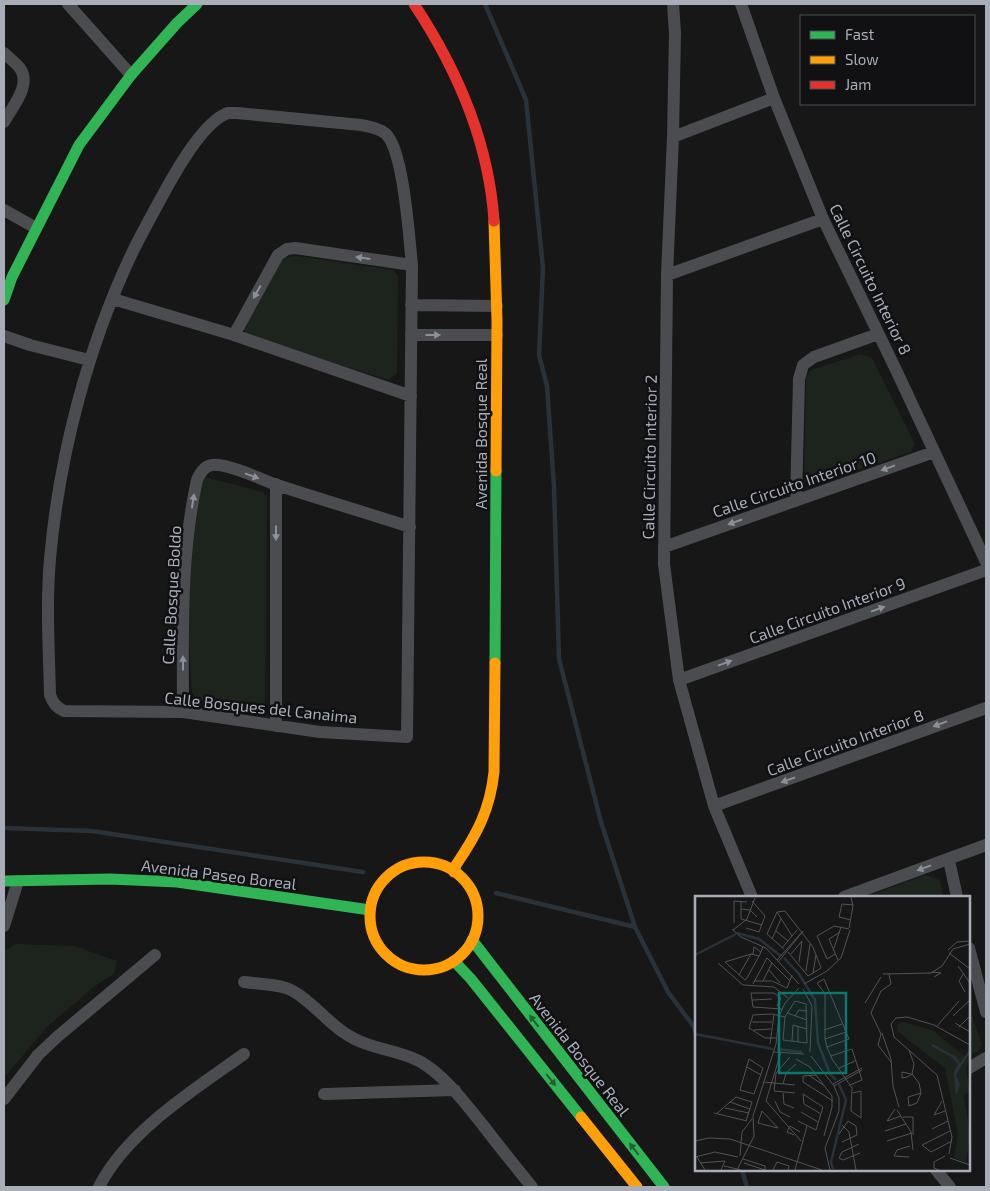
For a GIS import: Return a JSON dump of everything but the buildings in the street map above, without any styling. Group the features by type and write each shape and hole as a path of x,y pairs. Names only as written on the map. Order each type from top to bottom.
{"main road":[{"path":"4,300 12,277 79,145 130,75 196,4"},
{"name":"Avenida Bosque Real","path":"414,4 447,62 466,103 480,144 491,187 495,233 497,335 492,791 484,819 456,865 454,872"},
{"path":"424,862 440,865 454,872 466,882 474,896 478,910 477,926 466,951 443,967 427,970 412,969 397,963 384,954 375,941 370,926 370,910 374,895 382,882 394,871 409,864 424,862"},
{"name":"Avenida Paseo Boreal","path":"4,881 110,879 177,882 370,910"},
{"name":"Avenida Bosque Real","path":"472,940 664,1187"},
{"path":"454,961 477,987 637,1187"}],"street":[{"path":"68,4 130,75"},
{"name":"Calle Circuito Interior 2","path":"673,4 675,34 667,275 665,582 679,680 714,806 752,896"},
{"name":"Calle Circuito Interior 8","path":"741,4 774,98 823,219 986,562"},
{"path":"4,53 19,67 24,81 20,94 4,122"},
{"path":"673,137 774,98"},
{"name":"Calle Bosques del Canaima","path":"237,112 361,125 380,129 388,135 397,158 412,265 407,738 320,732 183,712 64,711 57,707 50,695 48,594 50,560 60,477 89,360 112,299 133,251 177,170 211,123 228,113 237,112"},
{"path":"4,210 36,228"},
{"path":"667,275 823,219"},
{"path":"234,335 278,255 287,249 295,248 412,265"},
{"path":"112,299 234,335 411,396"},
{"path":"411,305 497,306"},
{"path":"796,501 799,379 803,365 814,357 878,334"},
{"path":"411,335 497,335"},
{"path":"4,336 30,345 89,360"},
{"name":"Calle Circuito Interior 10","path":"664,547 934,452"},
{"name":"Calle Bosque Boldo","path":"183,712 184,594 187,545 197,480 201,471 211,465 222,465 410,527"},
{"path":"276,484 276,726"},
{"name":"Calle Circuito Interior 9","path":"679,680 986,570"},
{"name":"Calle Circuito Interior 8","path":"714,806 986,708"},
{"path":"847,896 986,845"},
{"path":"949,860 957,896"},
{"path":"4,926 18,881"},
{"path":"970,952 986,1012"},
{"path":"4,1099 38,1055 155,955"},
{"path":"244,982 287,988 300,995 345,1034 371,1047 418,1060 430,1067 455,1090 532,1187"},
{"path":"99,1187 114,1163 150,1125 244,1054"},
{"path":"970,1067 986,1058"},
{"path":"324,1094 455,1090"},
{"path":"937,1171 950,1187"}],"shaded area":[{"path":"297,256 393,270 398,276 397,373 388,380 246,335 243,326 277,265 286,257"},
{"path":"861,354 872,358 915,444 911,452 809,487 804,483 806,377 811,370"},
{"path":"205,477 263,492 267,498 265,706 260,709 198,701 192,693 187,610 188,554 200,479"},
{"path":"925,875 940,880 943,896 869,896"},
{"path":"16,944 74,946 117,961 114,974 96,985 46,1028 4,1078 4,951"},
{"path":"970,1011 982,1044 978,1051 970,1055"}],"waterway":[{"path":"485,4 526,100 543,268 539,355 547,386 554,487 559,659 601,822 635,927 668,992 695,1031"},
{"path":"4,828 92,831 363,872"},
{"path":"496,893 635,927"},
{"path":"742,1171 747,1187"}],"traffic: fast":[{"path":"4,300 12,277 79,145 131,75 177,23 197,4"},
{"path":"495,663 496,471"},
{"path":"4,881 110,879 177,882 370,910"},
{"path":"472,940 664,1187"},
{"path":"454,961 471,979 581,1117"}],"traffic: slow":[{"path":"494,221 497,321 496,471"},
{"path":"454,872 486,810 492,786 494,772 495,663"},
{"path":"424,862 445,866 462,878 474,895 478,916 474,937 462,954 445,966 424,970 403,966 386,954 374,937 370,916 374,895 386,878 403,866 424,862"},
{"path":"581,1117 637,1187"}],"traffic: jam":[{"path":"414,4 444,54 457,81 478,135 491,192 494,221"}]}
